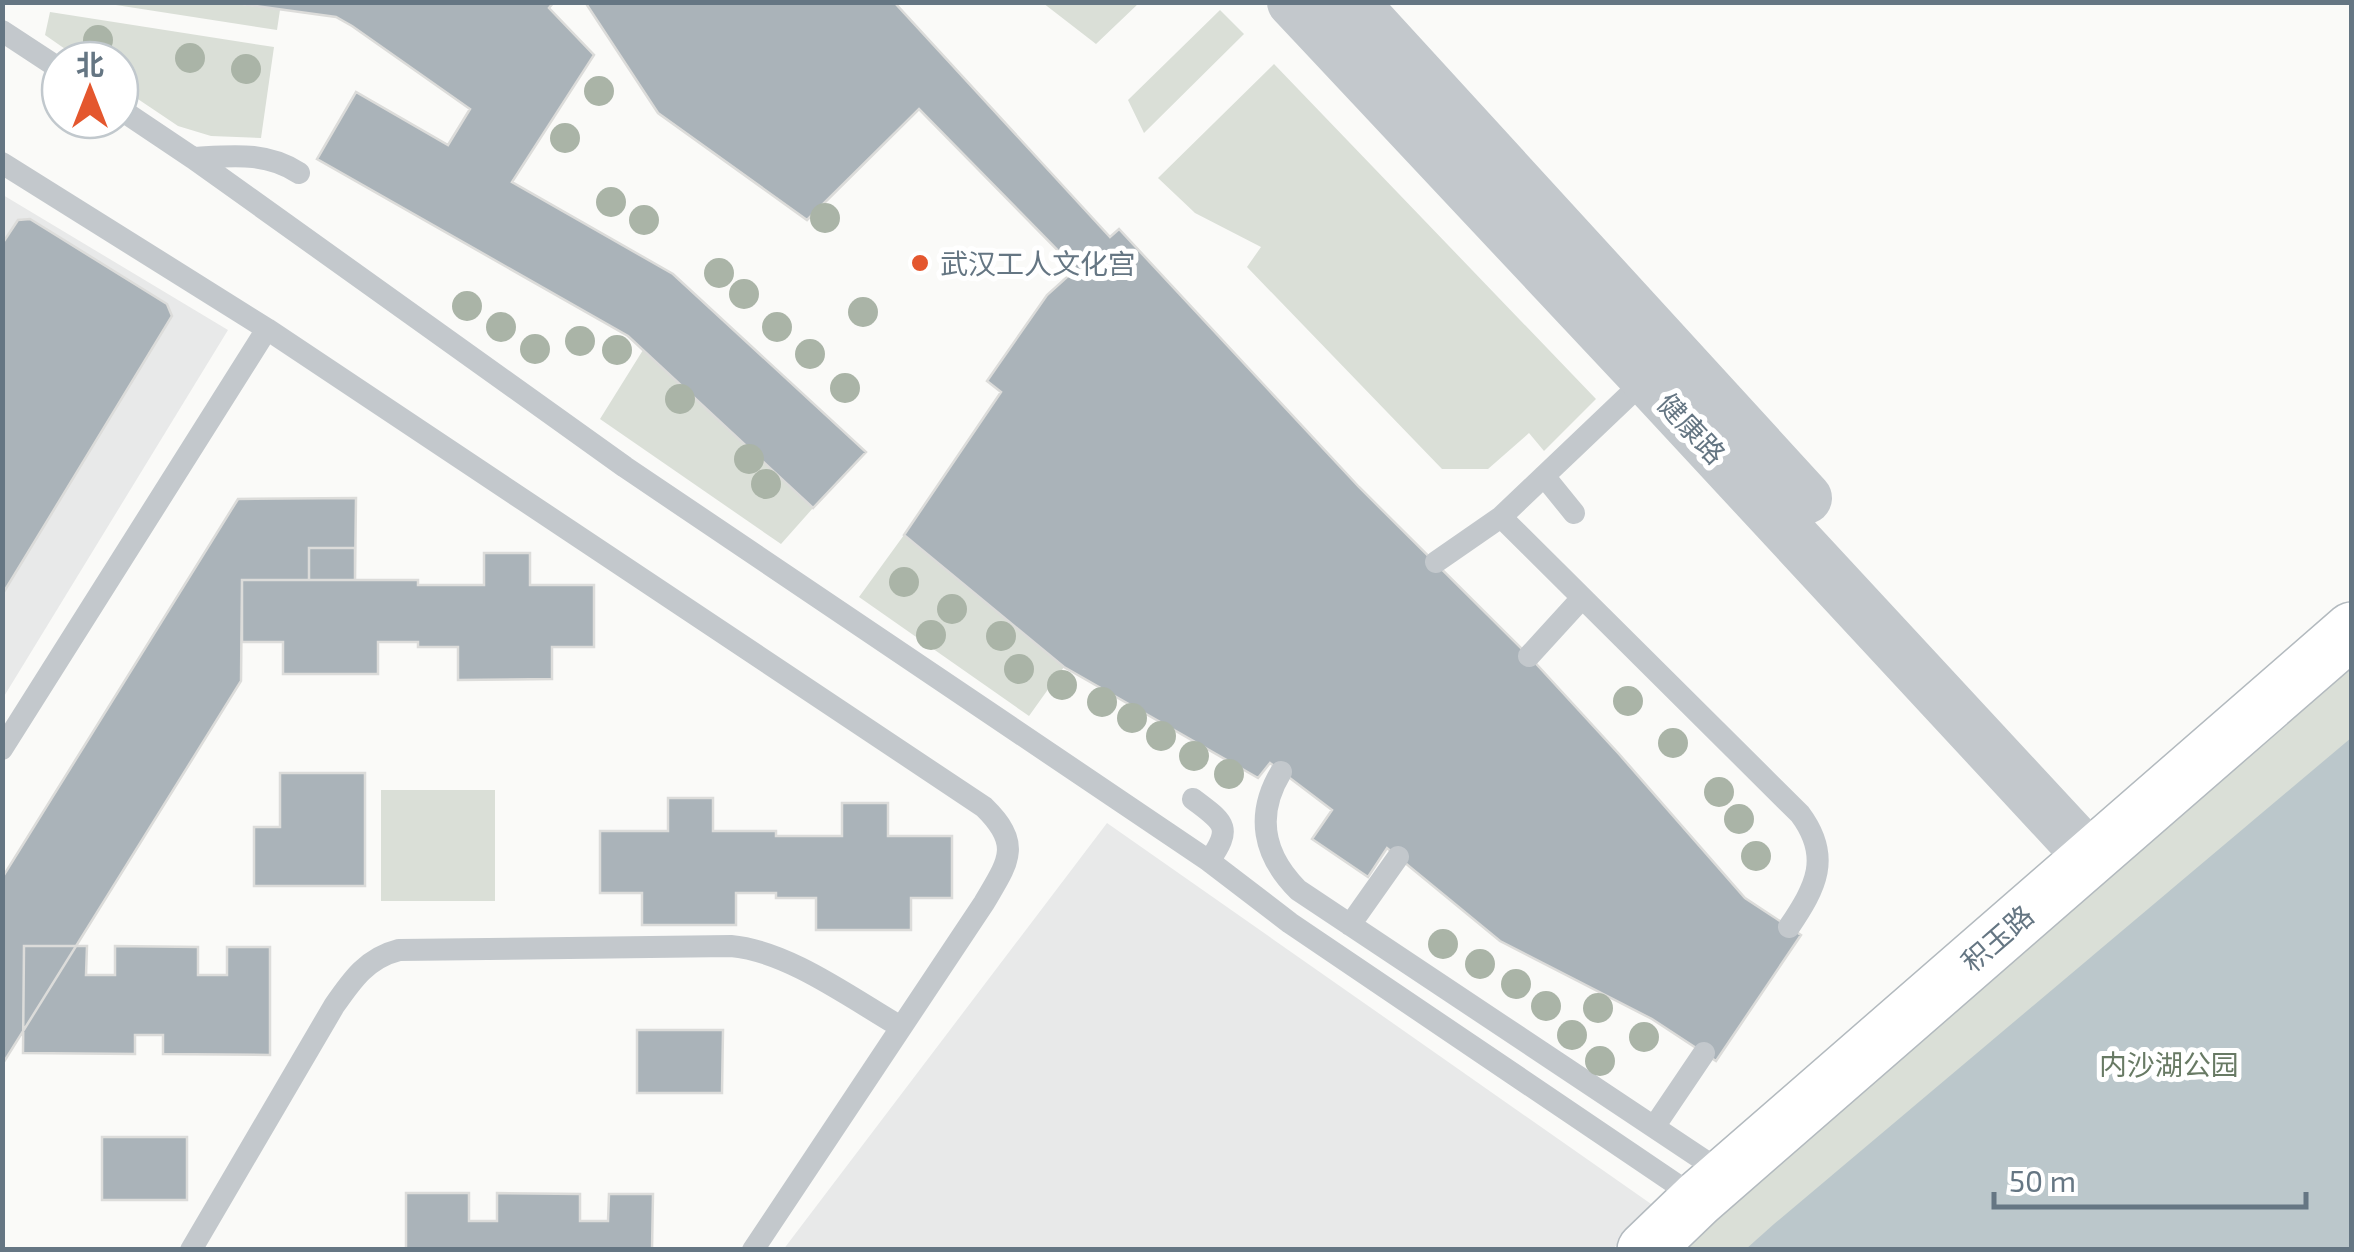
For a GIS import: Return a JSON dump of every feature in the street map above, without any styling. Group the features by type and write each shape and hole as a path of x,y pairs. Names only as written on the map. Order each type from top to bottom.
{"main road":[{"name":"积玉路","path":"1645,1250 1712,1187 2352,630"}],"street":[{"name":"健康路","path":"1293,2 1646,378 2102,846"},
{"name":"健康路","path":"1352,2 2102,846"}],"lane":[{"path":"2,31 40,57"},
{"path":"140,122 624,467 1208,861 1290,923 1712,1187"},
{"path":"193,158 254,156 299,173"},
{"path":"2,164 267,329 997,819 1005,831 1009,852 1005,868 753,1250"},
{"path":"2,749 267,329"},
{"path":"1436,562 1501,518 1646,378"},
{"path":"1544,476 1574,513"},
{"path":"1501,518 1800,814 1818,850 1818,869 1806,902 1790,927"},
{"path":"1530,656 1582,598"},
{"path":"1282,772 1268,799 1266,833 1271,855 1298,890 1654,1127 1712,1187"},
{"path":"1193,799 1217,818 1223,830 1221,843 1208,861"},
{"path":"1350,925 1398,857"},
{"path":"191,1250 334,1006 357,973 387,953 752,948 796,966 901,1027"},
{"path":"1654,1127 1704,1053"}],"shaded area":[{"path":"3,195 228,330 3,698"},
{"name":"内沙湖公园","path":"2351,738 2351,1249 1746,1249 1774,1224"},
{"path":"1107,823 1654,1206 1612,1250 783,1250"}],"green space":[{"path":"103,3 227,3 280,10 277,30"},
{"path":"1043,3 1139,3 1096,44"},
{"path":"1220,10 1244,34 1144,133 1128,100"},
{"path":"50,12 274,47 261,138 211,136 178,126 140,100 140,40 52,40 45,35"},
{"path":"1274,64 1596,399 1544,451 1529,433 1488,469 1442,469 1247,267 1261,247 1195,213 1158,178"},
{"path":"643,350 813,508 781,544 600,419"},
{"path":"904,535 1064,667 1029,716 859,597"},
{"name":"内沙湖公园","path":"2351,666 2351,1249 1678,1250"},
{"path":"381,790 495,790 495,901 381,901"}],"building":[{"path":"227,2 554,2 549,8 594,55 512,182 673,274 866,452 813,508 628,336 317,159 356,92 448,145 470,109 336,17"},
{"path":"585,2 894,2 1110,237 1119,229 1359,487 1529,656 1745,898 1801,935 1716,1061 1652,1019 1500,941 1387,848 1368,877 1312,839 1332,810 1270,763 1258,778 1064,667 904,535 1001,392 987,381 1047,295 1076,269 919,109 807,220 658,113"},
{"path":"30,219 167,304 172,316 2,595 2,244 18,220"},
{"path":"356,498 355,580 242,580 241,681 2,1065 2,878 238,499"},
{"path":"309,548 355,548 355,580 418,580 418,585 484,585 484,553 530,553 530,585 594,585 594,647 552,647 552,679 458,680 458,647 418,647 418,642 378,642 378,674 283,674 283,642 242,642 242,580 309,580"},
{"path":"280,773 365,773 365,886 254,886 254,827 280,827"},
{"path":"668,798 713,798 713,831 776,831 776,836 842,836 842,803 888,803 888,836 952,836 952,898 911,898 911,930 816,930 816,898 776,898 776,893 736,893 736,925 642,925 642,893 600,893 600,831 668,831"},
{"path":"24,946 87,946 86,975 115,975 115,946 198,947 198,975 227,975 227,947 270,947 270,1055 163,1054 163,1035 135,1035 135,1054 23,1053"},
{"path":"637,1030 723,1030 722,1093 637,1093"},
{"path":"102,1137 187,1137 187,1200 102,1200"},
{"path":"406,1193 469,1193 469,1221 497,1221 497,1193 580,1194 580,1221 608,1221 609,1194 653,1194 652,1250 406,1250"}],"place":[{"name":"武汉工人文化宫","path":"920,263"}]}
